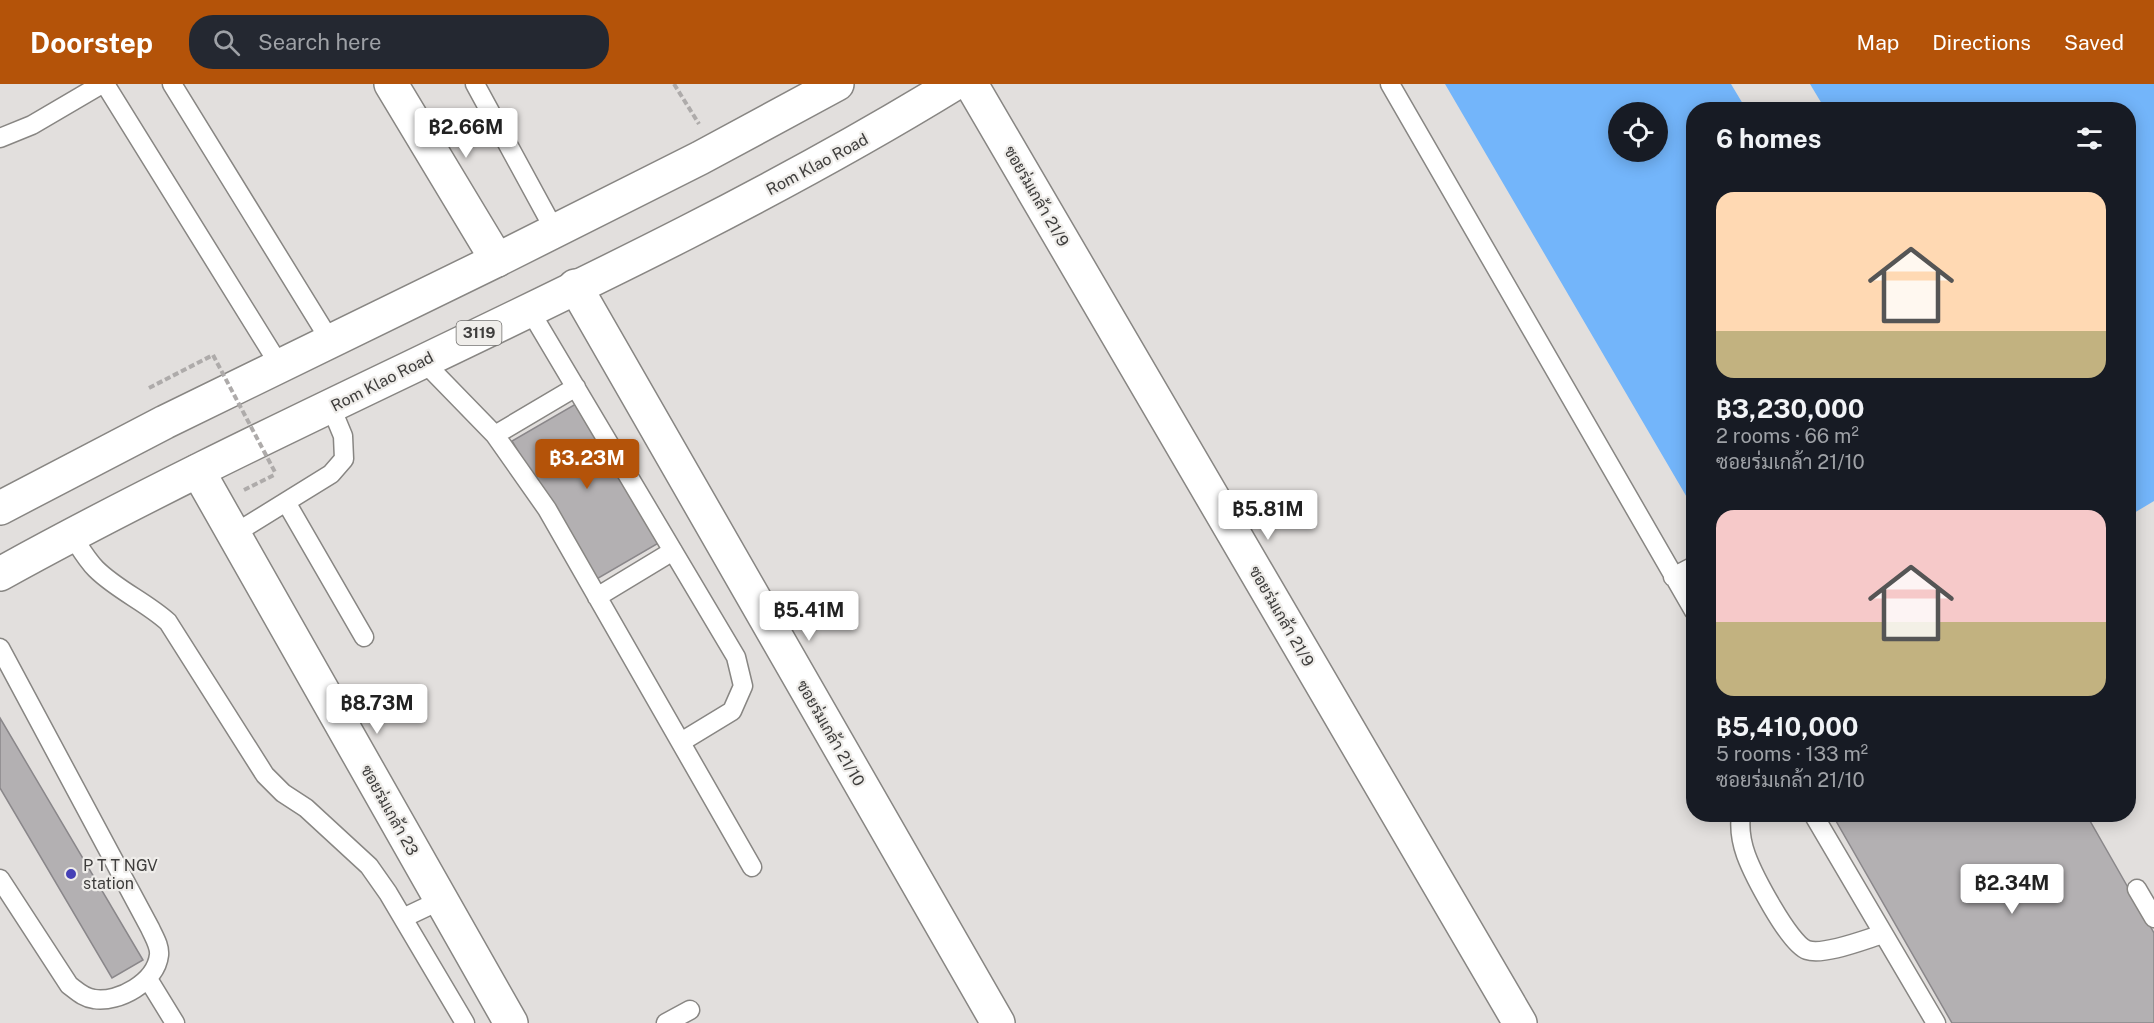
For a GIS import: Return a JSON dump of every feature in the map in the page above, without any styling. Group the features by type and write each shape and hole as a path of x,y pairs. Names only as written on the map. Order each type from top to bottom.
{"street":[{"path":"391,84 497,261"},
{"path":"3,499 497,261 716,150 837,84"},
{"name":"Rom Klao Road","path":"0,574 71,534 751,200 865,139 954,84"},
{"name":"ซอยร่มเกล้า 21/9","path":"971,84 1521,1023"},
{"name":"ซอยร่มเกล้า 21/10","path":"575,286 998,1023"},
{"name":"ซอยร่มเกล้า 23","path":"198,471 511,1023"}],"lane":[{"path":"0,138 32,125 104,84 280,366"},
{"path":"172,84 330,342"},
{"path":"475,84 555,231"},
{"path":"1390,84 1686,598"},
{"path":"529,309 736,657 743,686 732,711 681,742"},
{"path":"423,361 495,435 547,509 752,867"},
{"path":"495,435 576,387"},
{"path":"234,534 331,474 344,459 343,435 331,407"},
{"path":"286,502 364,637"},
{"path":"71,534 95,568 124,591 153,608 168,622 265,775 283,793 306,808 369,866 403,918 465,1023"},
{"path":"597,597 674,551"},
{"path":"1673,577 1686,570"},
{"path":"0,649 158,945 159,956 148,979 121,995 95,1000 85,996 69,985 0,879"},
{"path":"1740,822 1739,829 1746,856 1771,904 1793,939 1807,950 1825,950 1883,934"},
{"path":"1818,822 1936,1023"},
{"path":"2137,889 2154,918"},
{"path":"403,918 441,900"},
{"path":"148,979 175,1023"},
{"path":"666,1023 690,1010"}],"path":[{"path":"674,84 716,150"},
{"path":"149,388 213,355 276,474"}],"water":[{"path":"1445,84 1731,84 1742,102 1686,102 1686,496"},
{"path":"1810,84 2154,84 2154,501 2136,512 2136,102 1821,102"}],"building":[{"path":"581,401 662,541 595,580 512,441"},
{"name":"P T T NGV station","path":"0,718 143,960 112,978 0,788"},
{"path":"1837,822 2091,822 2154,933 2154,1023 1952,1023"}],"place":[{"name":"P T T NGV station","path":"71,874"}]}
